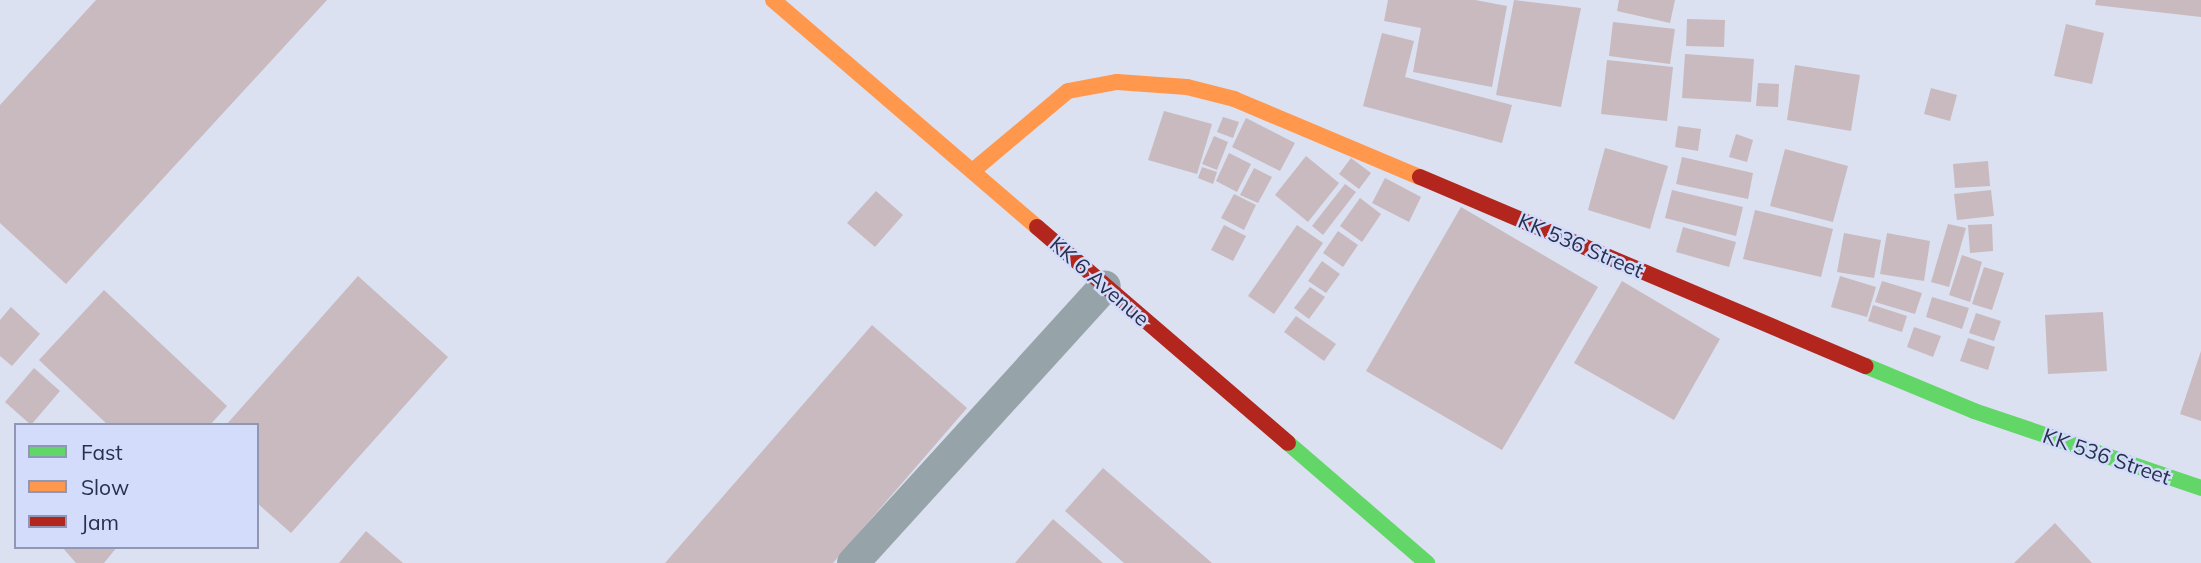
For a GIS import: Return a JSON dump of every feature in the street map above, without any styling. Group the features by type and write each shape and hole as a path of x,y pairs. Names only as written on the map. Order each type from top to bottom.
{"street":[{"name":"KK 6 Avenue","path":"773,0 975,169 1105,286 1427,563"},
{"name":"KK 536 Street","path":"975,169 1068,91 1117,82 1187,87 1234,99 1974,411 2201,488"}],"lane":[{"path":"853,563 1105,286"}],"building":[{"path":"96,0 327,0 66,284 0,223 0,105"},
{"path":"1388,0 1475,0 1507,6 1492,87 1413,72 1421,28 1384,21"},
{"path":"1514,0 1581,8 1561,107 1496,95"},
{"path":"1619,0 1675,0 1670,23 1617,11"},
{"path":"2096,0 2201,0 2201,17 2095,5"},
{"path":"1687,19 1725,20 1724,47 1686,46"},
{"path":"1613,22 1675,29 1670,64 1609,56"},
{"path":"2066,24 2104,33 2092,84 2054,76"},
{"path":"1382,33 1414,41 1405,77 1512,105 1502,143 1363,106"},
{"path":"1685,54 1754,59 1751,102 1682,98"},
{"path":"1607,60 1673,67 1667,121 1601,114"},
{"path":"1795,65 1860,75 1851,131 1787,120"},
{"path":"1758,83 1779,84 1778,107 1756,106"},
{"path":"1931,88 1957,95 1950,121 1924,114"},
{"path":"1164,111 1212,124 1197,174 1148,160"},
{"path":"1223,117 1239,122 1233,138 1217,132"},
{"path":"1246,118 1295,143 1280,171 1232,147"},
{"path":"1678,126 1701,129 1698,151 1675,147"},
{"path":"1736,134 1753,140 1747,162 1729,157"},
{"path":"1214,136 1228,142 1217,170 1202,164"},
{"path":"1605,148 1668,166 1650,229 1588,210"},
{"path":"1785,149 1848,166 1833,222 1770,206"},
{"path":"1229,153 1251,164 1237,192 1216,181"},
{"path":"1306,156 1339,183 1308,222 1275,195"},
{"path":"1682,157 1753,173 1748,199 1676,184"},
{"path":"1351,158 1371,173 1359,189 1339,174"},
{"path":"1988,161 1990,186 1955,188 1953,164"},
{"path":"1202,167 1217,172 1213,184 1198,178"},
{"path":"1254,168 1272,177 1258,203 1240,195"},
{"path":"1385,178 1421,197 1409,222 1372,203"},
{"path":"1345,184 1356,192 1323,235 1312,226"},
{"path":"1672,190 1743,207 1736,236 1665,218"},
{"path":"1991,190 1994,216 1957,220 1954,194"},
{"path":"876,191 903,215 875,247 847,223"},
{"path":"1234,194 1256,205 1244,230 1221,218"},
{"path":"1360,198 1381,214 1362,242 1340,226"},
{"path":"1461,207 1598,287 1502,450 1366,371"},
{"path":"1755,210 1833,229 1821,277 1743,259"},
{"path":"1948,224 1966,228 1949,287 1931,282"},
{"path":"1992,224 1993,251 1970,253 1968,225"},
{"path":"1224,225 1246,236 1233,261 1211,250"},
{"path":"1297,225 1323,243 1274,314 1248,296"},
{"path":"1683,227 1736,242 1729,267 1676,252"},
{"path":"1338,231 1358,245 1343,267 1323,253"},
{"path":"1844,233 1881,240 1874,278 1837,272"},
{"path":"1887,233 1930,241 1924,281 1880,274"},
{"path":"1962,255 1982,262 1970,302 1949,295"},
{"path":"1322,261 1340,274 1326,293 1308,281"},
{"path":"1984,267 2004,273 1992,310 1972,304"},
{"path":"358,276 448,357 291,533 259,505 259,423 228,423"},
{"path":"1840,276 1876,287 1867,317 1831,307"},
{"path":"1622,281 1720,339 1674,420 1574,363"},
{"path":"1882,281 1922,293 1915,314 1875,302"},
{"path":"1310,287 1325,297 1309,319 1294,308"},
{"path":"104,290 227,406 212,423 106,423 39,360"},
{"path":"1932,297 1969,308 1962,329 1926,317"},
{"path":"1873,305 1907,316 1902,332 1868,321"},
{"path":"11,307 40,334 12,366 0,356 0,320"},
{"path":"2103,312 2107,371 2048,374 2045,315"},
{"path":"1976,313 2001,321 1994,341 1969,333"},
{"path":"1296,316 1336,344 1324,361 1284,332"},
{"path":"872,325 967,408 833,563 665,563"},
{"path":"1914,327 1941,336 1933,357 1907,347"},
{"path":"1968,338 1995,347 1988,370 1960,361"},
{"path":"2201,351 2201,421 2180,414"},
{"path":"34,368 60,391 33,423 29,423 5,402"},
{"path":"1103,468 1212,563 1124,563 1065,511"},
{"path":"1053,519 1103,563 1015,563"},
{"path":"2055,523 2092,563 2014,563"},
{"path":"366,531 403,563 339,563"},
{"path":"64,549 115,549 104,563 76,563"}],"traffic: fast":[{"path":"1866,366 1974,411 2201,488"},
{"path":"1288,443 1427,563"}],"traffic: slow":[{"path":"773,0 1037,227"},
{"path":"975,169 1068,91 1117,82 1187,87 1234,99 1420,177"}],"traffic: jam":[{"path":"1420,177 1866,366"},
{"path":"1037,227 1288,443"}]}
